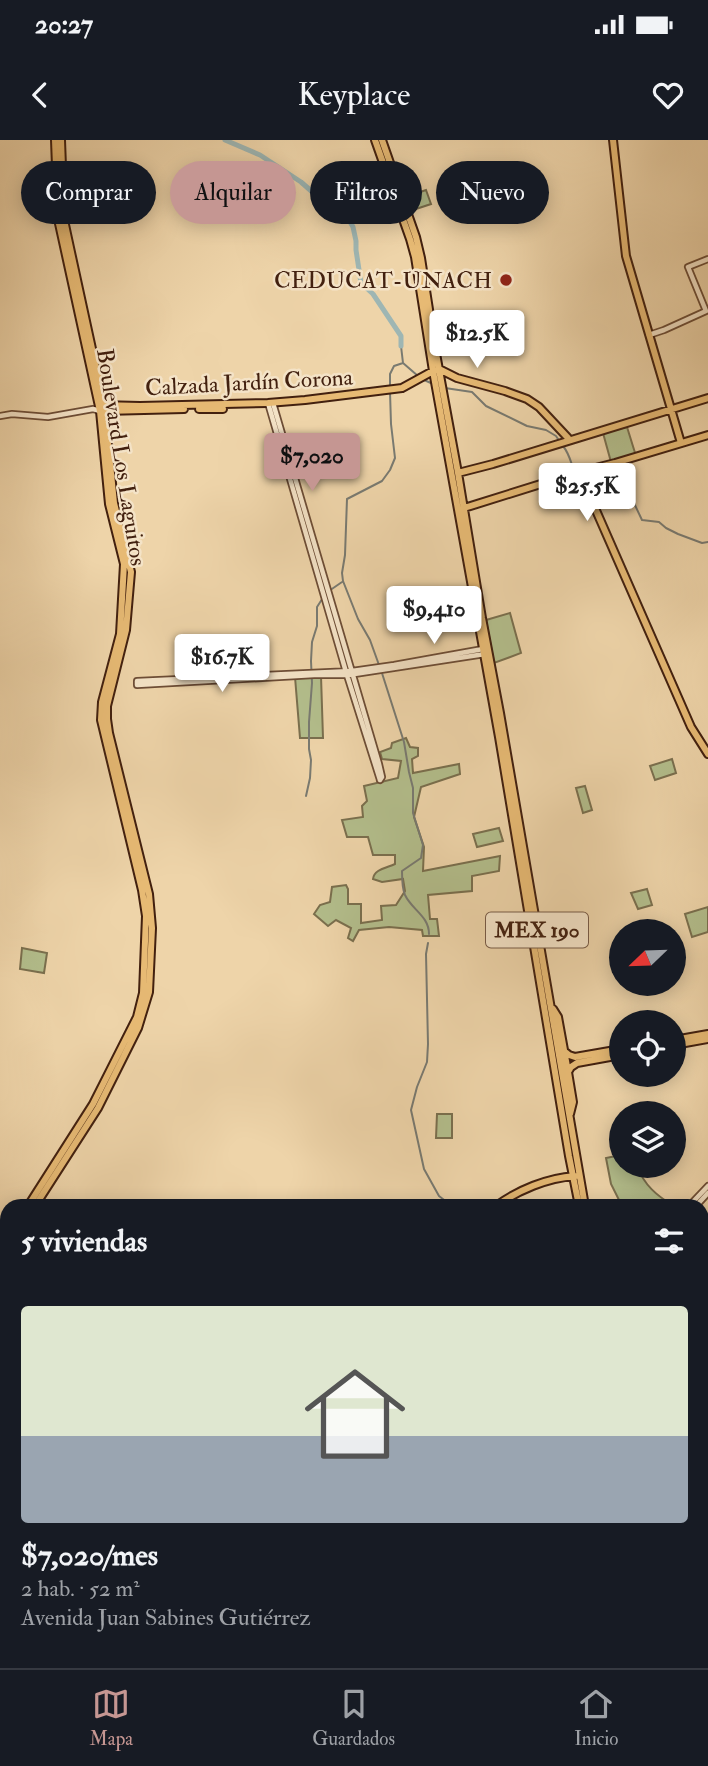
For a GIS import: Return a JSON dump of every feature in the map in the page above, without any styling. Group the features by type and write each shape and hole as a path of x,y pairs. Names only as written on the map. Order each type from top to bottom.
{"main road":[{"name":"Boulevard Los Laguitos","path":"55,140 58,219 100,408 109,503 124,564 120,634 112,674"},
{"name":"Boulevard Los Laguitos","path":"38,1199 95,1100 137,1017 142,993 145,905 101,720 102,702 126,630 131,572 114,503 107,422 100,408 102,394 64,220 61,140"},
{"name":"MEX 190","path":"375,140 410,239 432,376"},
{"name":"MEX 190","path":"382,140 421,258 432,376 440,390 458,472 486,651"},
{"path":"615,140 627,251 633,281 681,443"},
{"name":"Calzada Jardín Corona","path":"100,408 271,405 407,389 432,376"},
{"path":"432,376 527,399 539,408 567,439"},
{"name":"MEX 190","path":"440,390 454,483 519,819 576,1176 583,1199"},
{"path":"102,394 116,408 107,422"},
{"path":"458,472 708,398"},
{"path":"464,508 708,435"},
{"path":"451,465 458,472"},
{"path":"585,470 591,499 691,727 708,754"},
{"path":"454,483 458,472"},
{"path":"547,999 558,1017 573,1102 569,1115"},
{"name":"MEX 190","path":"547,999 569,1115 578,1199"},
{"path":"686,1039 708,1036"},
{"path":"686,1042 708,1036"},
{"path":"564,1051 575,1057 609,1051"},
{"path":"568,1072 577,1063 609,1057"},
{"name":"Boulevard Los Laguitos","path":"33,1199 56,1167"},
{"path":"508,1199 527,1188 554,1179 576,1176"}],"street":[{"path":"649,335 706,311 688,267 708,259"},
{"path":"271,405 380,780 382,777 379,765 349,673"},
{"path":"0,416 12,414 48,417 100,408"},
{"path":"137,683 349,673 486,651"},
{"path":"696,1199 708,1186"}],"green space":[{"path":"426,190 431,204 422,207 422,191"},
{"path":"627,427 636,456 611,462 603,433"},
{"path":"510,613 521,653 494,663 486,620"},
{"path":"321,676 323,738 300,738 295,677"},
{"path":"406,738 410,747 418,748 418,756 412,759 413,773 459,764 460,774 421,787 414,817 424,847 423,871 500,856 499,871 472,876 472,891 428,895 430,919 437,919 439,936 423,936 422,930 389,927 359,930 353,941 348,938 351,928 336,920 328,926 314,914 320,905 330,902 332,887 346,885 348,904 361,904 361,923 382,920 381,906 396,905 405,891 403,879 382,882 373,879 378,871 395,864 395,855 373,855 368,837 347,837 342,820 363,817 362,806 367,801 364,786 398,778 401,761 382,759 380,752 391,748 392,743"},
{"path":"672,759 676,773 655,780 650,766"},
{"path":"585,786 592,810 583,813 576,788"},
{"path":"499,828 503,841 477,847 473,834"},
{"path":"647,889 652,905 638,909 631,893"},
{"path":"708,907 708,932 692,937 685,914"},
{"path":"22,948 47,953 44,973 20,969"},
{"path":"437,1114 452,1114 452,1138 436,1138"},
{"path":"610,1178 643,1178 664,1199 618,1199"}],"waterway":[{"path":"225,140 260,155 301,182 349,220 356,241 361,283 373,294 401,336 401,346"},
{"path":"401,346 403,363 418,376"},
{"path":"390,386 390,374 394,366 403,363"},
{"path":"422,379 433,384"},
{"path":"445,388 472,392 486,406 527,426 546,430 560,442"},
{"path":"379,665 370,640 358,619 342,573 347,499 382,481 395,458 390,392"},
{"path":"563,446 571,463 580,496 588,496"},
{"path":"594,496 633,501 642,520 659,522 678,534 702,543 708,542"},
{"path":"306,796 311,760 309,722 312,642 317,626 317,607 326,593 342,582"},
{"path":"381,670 404,742 413,788 413,813 423,845 421,858 402,871 403,889 408,900 426,922 429,934"},
{"path":"428,943 427,1062 411,1110 424,1169 443,1199"}],"place":[{"name":"CEDUCAT-UNACH","path":"506,280"}]}
